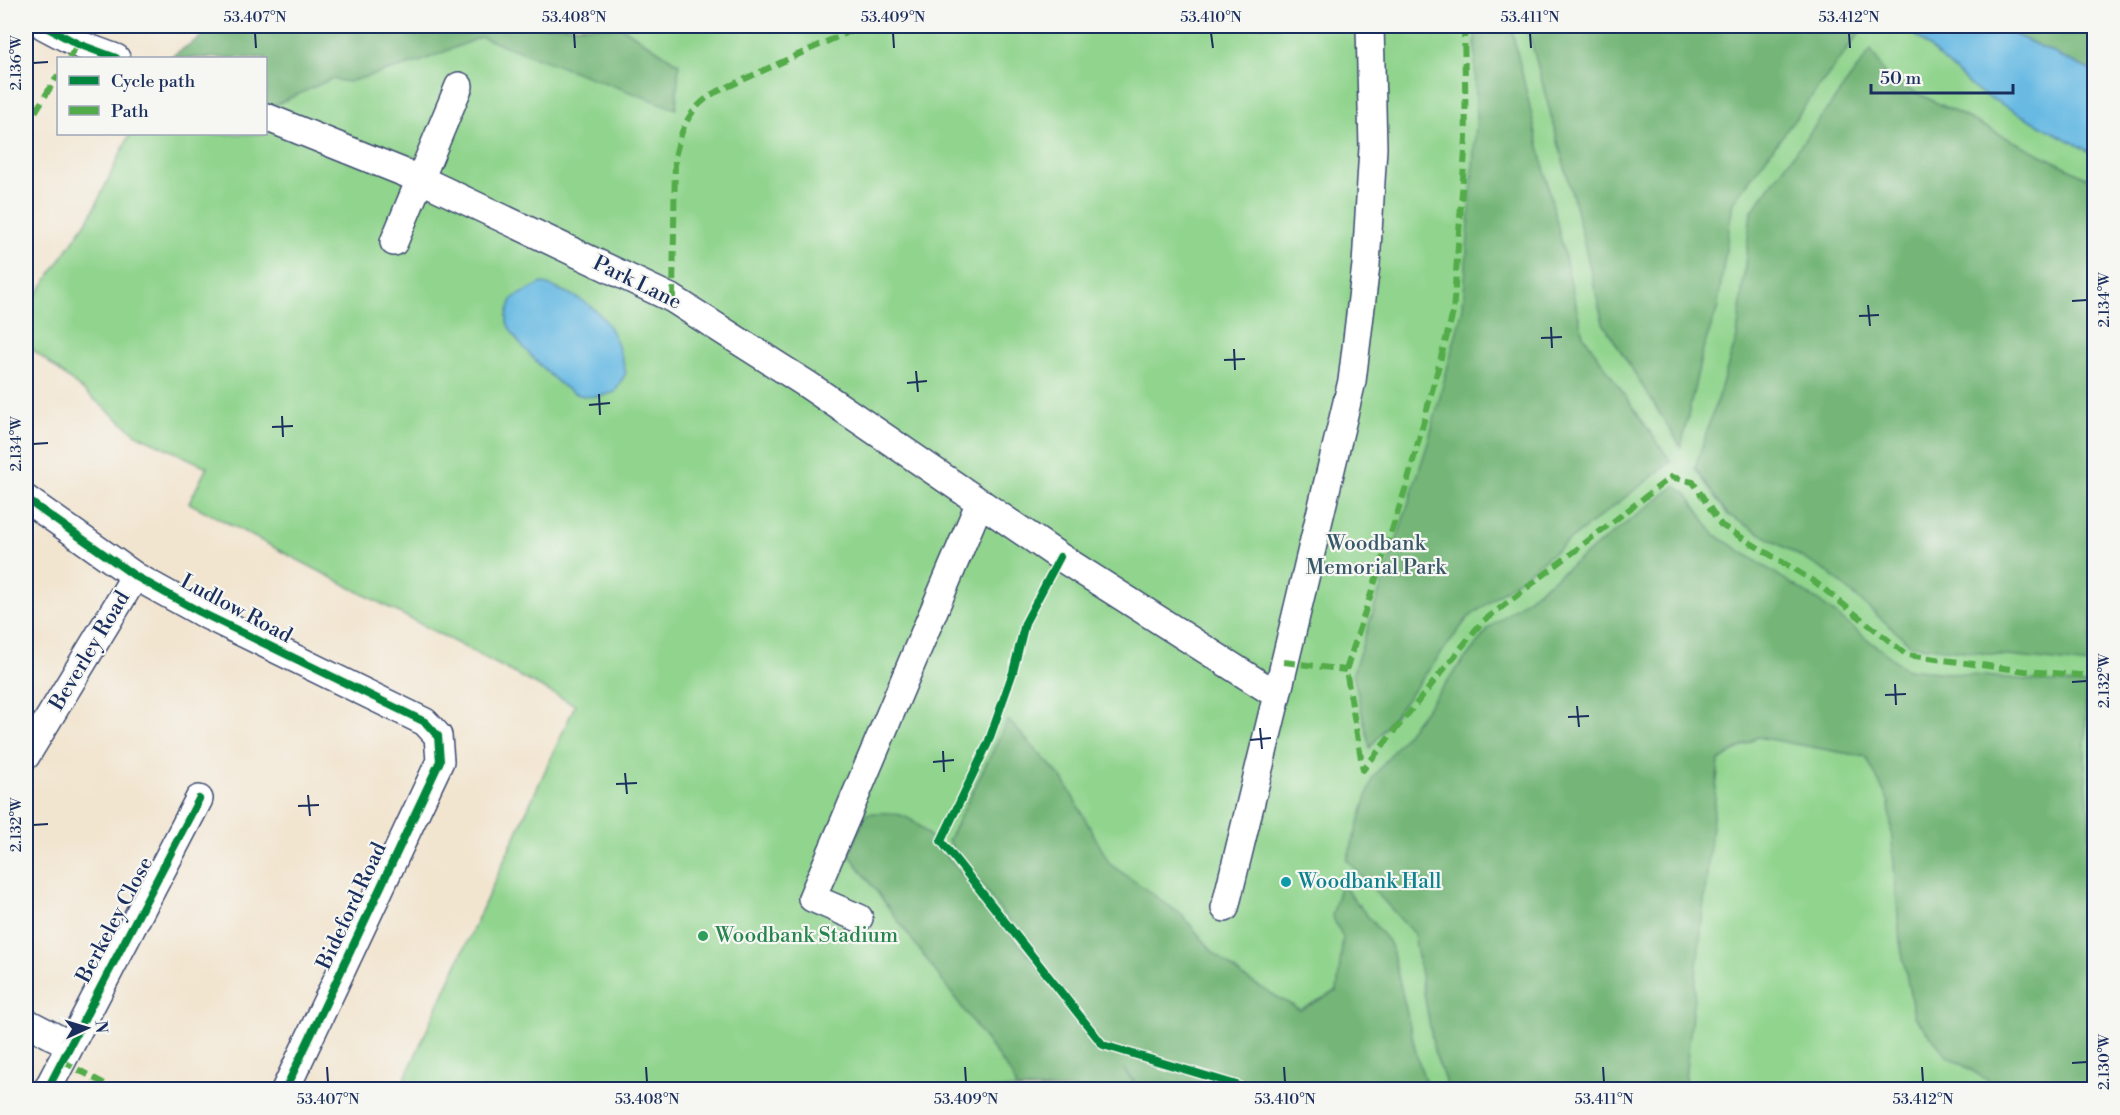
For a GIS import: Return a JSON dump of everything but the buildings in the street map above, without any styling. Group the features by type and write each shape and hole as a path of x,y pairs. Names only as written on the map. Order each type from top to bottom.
{"street":[{"path":"44,26 78,44 113,57"},
{"path":"1225,908 1352,381 1366,265 1373,148 1370,26"},
{"path":"394,242 459,86"},
{"name":"Park Lane","path":"267,117 420,179 673,299 808,385 1060,557 1276,694"},
{"name":"Ludlow Road","path":"26,499 78,538 135,576 272,649 426,722 438,736"},
{"path":"860,918 812,898 980,502"},
{"name":"Beverley Road","path":"26,756 135,576"},
{"name":"Bideford Road","path":"285,1089 440,761 438,736"},
{"name":"Berkeley Close","path":"47,1089 199,799"},
{"path":"26,1022 70,1045"}],"green space":[{"name":"Woodbank Memorial Park","path":"218,26 1906,26 1977,91 2094,154 2094,1089 400,1089 575,705 189,503 207,467 138,435 26,344 26,310 91,215 130,135 267,135 267,57 171,57"},
{"path":"218,26 620,26 679,64 676,109 481,37 419,62 348,82 331,79 271,107 267,105 267,57 171,57"},
{"path":"1475,26 1511,26 1583,335 1671,462 1467,619 1370,748 1353,673 1428,443 1463,308 1476,123"},
{"path":"1527,26 1849,26 1860,32 1733,202 1717,310 1703,349 1681,447 1603,323 1575,205"},
{"path":"2094,26 2091,44 2094,46 2094,72 1999,27"},
{"path":"1871,50 1887,78 2094,181 2094,591 2090,665 1911,645 1829,573 1728,515 1695,468 1737,337 1751,212"},
{"path":"1675,486 1687,494 1714,534 1817,600 1906,669 2086,685 2085,764 2094,882 2094,1089 1995,1089 1989,1081 1946,1055 1914,1016 1900,942 1889,802 1866,757 1757,737 1719,761 1684,1089 1448,1089 1434,1051 1414,934 1347,860 1373,777 1488,629"},
{"path":"1008,720 1063,779 1110,864 1182,915 1213,952 1243,977 1300,1010 1337,991 1343,937 1332,916 1341,883 1391,945 1417,1057 1428,1089 1142,1089 1123,1069 1140,1089 1016,1089 1013,1077 849,854 866,814 897,814 920,826 1090,1029 948,841"}],"water":[{"path":"1906,26 1996,26 2094,72 2094,154 1977,91"},
{"path":"542,283 589,305 608,325 621,354 626,373 615,392 594,397 574,393 546,371 516,338 507,321 513,298"}],"marked path":[{"path":"673,299 675,157 687,120 698,106 714,93 861,26"},
{"path":"1464,26 1466,138 1453,313 1406,487 1346,670 1363,770 1481,623 1671,477 1693,482 1721,525 1815,582 1907,655 2025,671 2094,676"},
{"path":"70,57 78,44"},
{"path":"26,127 57,77"},
{"path":"1284,662 1346,670"},
{"path":"62,1061 116,1090"}],"cycle path":[{"path":"44,26 78,44 113,57"},
{"path":"26,499 135,576 200,612 425,722 438,736 440,761 285,1090"},
{"path":"1060,557 1025,623 1013,672 988,743 941,841 1103,1045 1237,1085 1244,1090"},
{"path":"47,1090 199,799"}],"place":[{"name":"Woodbank Hall","path":"1286,882"},
{"name":"Woodbank Stadium","path":"703,936"}]}
